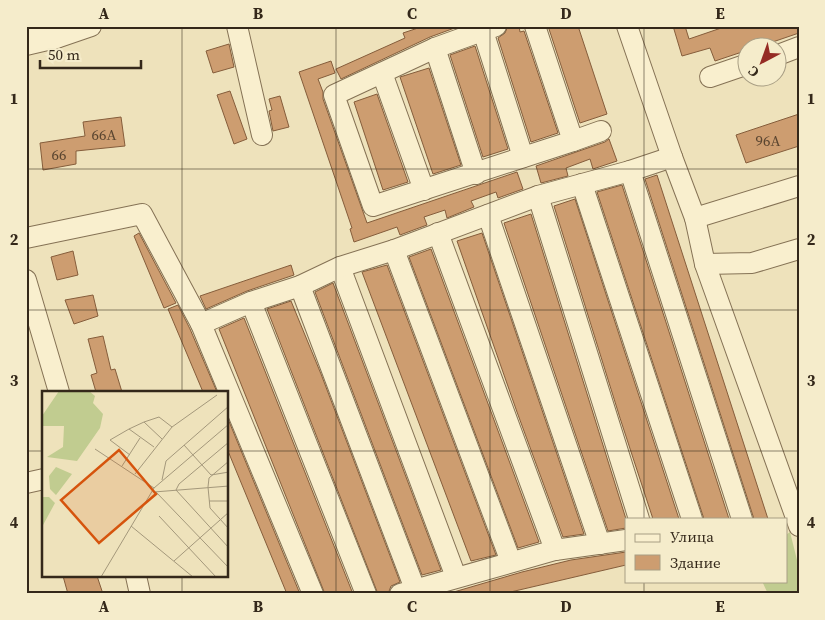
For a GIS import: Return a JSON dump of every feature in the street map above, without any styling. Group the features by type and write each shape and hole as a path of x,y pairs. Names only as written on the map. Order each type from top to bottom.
{"street":[{"path":"26,45 56,38 91,26"},
{"path":"237,26 262,135"},
{"path":"535,26 572,141"},
{"path":"627,26 695,218 706,264 799,526"},
{"path":"26,28 56,38"},
{"path":"523,157 489,29 435,48 334,95 373,206 476,174 601,131"},
{"path":"435,48 476,174"},
{"path":"710,77 738,67"},
{"path":"382,73 424,190"},
{"path":"201,324 251,302 300,286 340,267 394,250 538,196 630,171 672,157"},
{"path":"630,171 742,518"},
{"path":"582,184 692,518"},
{"path":"695,218 799,186"},
{"path":"538,196 639,518"},
{"path":"26,238 142,214 201,324 229,391"},
{"path":"488,215 600,544"},
{"path":"438,233 555,550"},
{"path":"706,264 752,263 799,249"},
{"path":"394,250 511,562"},
{"path":"340,267 456,577"},
{"path":"26,280 30,306 59,391"},
{"path":"300,286 407,592 555,550 625,540"},
{"path":"251,302 366,594"},
{"path":"229,392 313,594"},
{"path":"26,483 42,479"},
{"path":"136,578 140,594"}],"green space":[{"path":"790,532 799,568 799,594 768,594 762,582 788,582 788,534"}],"building":[{"path":"424,26 460,26 430,37 341,79 336,69 405,38 403,33"},
{"path":"508,26 519,26 520,32 524,31 558,133 531,142 498,38 505,33"},
{"path":"548,26 578,26 607,114 580,123"},
{"path":"673,26 685,26 689,39 727,26 799,26 799,33 784,38 738,38 738,53 715,61 710,48 682,56"},
{"path":"229,44 234,67 213,73 206,51"},
{"path":"475,46 508,149 483,157 450,55"},
{"path":"331,61 335,73 318,79 323,92 323,99 367,223 517,172 523,189 498,198 496,192 471,201 474,207 447,218 445,210 424,217 427,225 400,235 397,227 354,242 350,229 352,228 299,72"},
{"path":"429,68 461,165 433,174 400,77"},
{"path":"230,91 247,139 234,144 217,95"},
{"path":"377,94 408,182 383,190 354,102"},
{"path":"280,96 289,127 273,131 269,111 272,110 269,99"},
{"path":"799,114 799,146 746,163 736,135"},
{"path":"121,117 125,146 76,151 76,164 43,170 40,143 85,136 83,122"},
{"path":"609,139 617,161 593,169 590,159 566,168 568,176 541,183 536,166"},
{"path":"657,175 768,518 754,518 645,179"},
{"path":"622,185 729,518 704,518 597,192"},
{"path":"575,199 679,518 653,518 554,206"},
{"path":"531,214 626,518 625,528 608,531 504,223"},
{"path":"139,233 176,303 164,308 134,236"},
{"path":"482,233 584,534 563,537 457,241"},
{"path":"431,249 539,542 518,548 409,257"},
{"path":"73,251 78,275 57,280 51,257"},
{"path":"291,265 294,275 247,291 206,309 200,296"},
{"path":"387,265 496,555 471,561 362,272"},
{"path":"333,283 441,570 422,575 315,292"},
{"path":"93,295 98,316 74,324 65,300"},
{"path":"291,301 321,374 400,582 391,586 388,594 378,594 267,309"},
{"path":"178,305 217,391 203,391 168,309"},
{"path":"244,318 353,594 325,594 219,329"},
{"path":"103,336 111,370 115,369 122,391 96,391 91,375 97,373 88,339"},
{"path":"229,421 300,594 287,594 229,453"},
{"path":"625,552 625,565 502,594 447,594 522,572 571,560"},
{"path":"64,578 98,578 103,594 68,594"}]}
